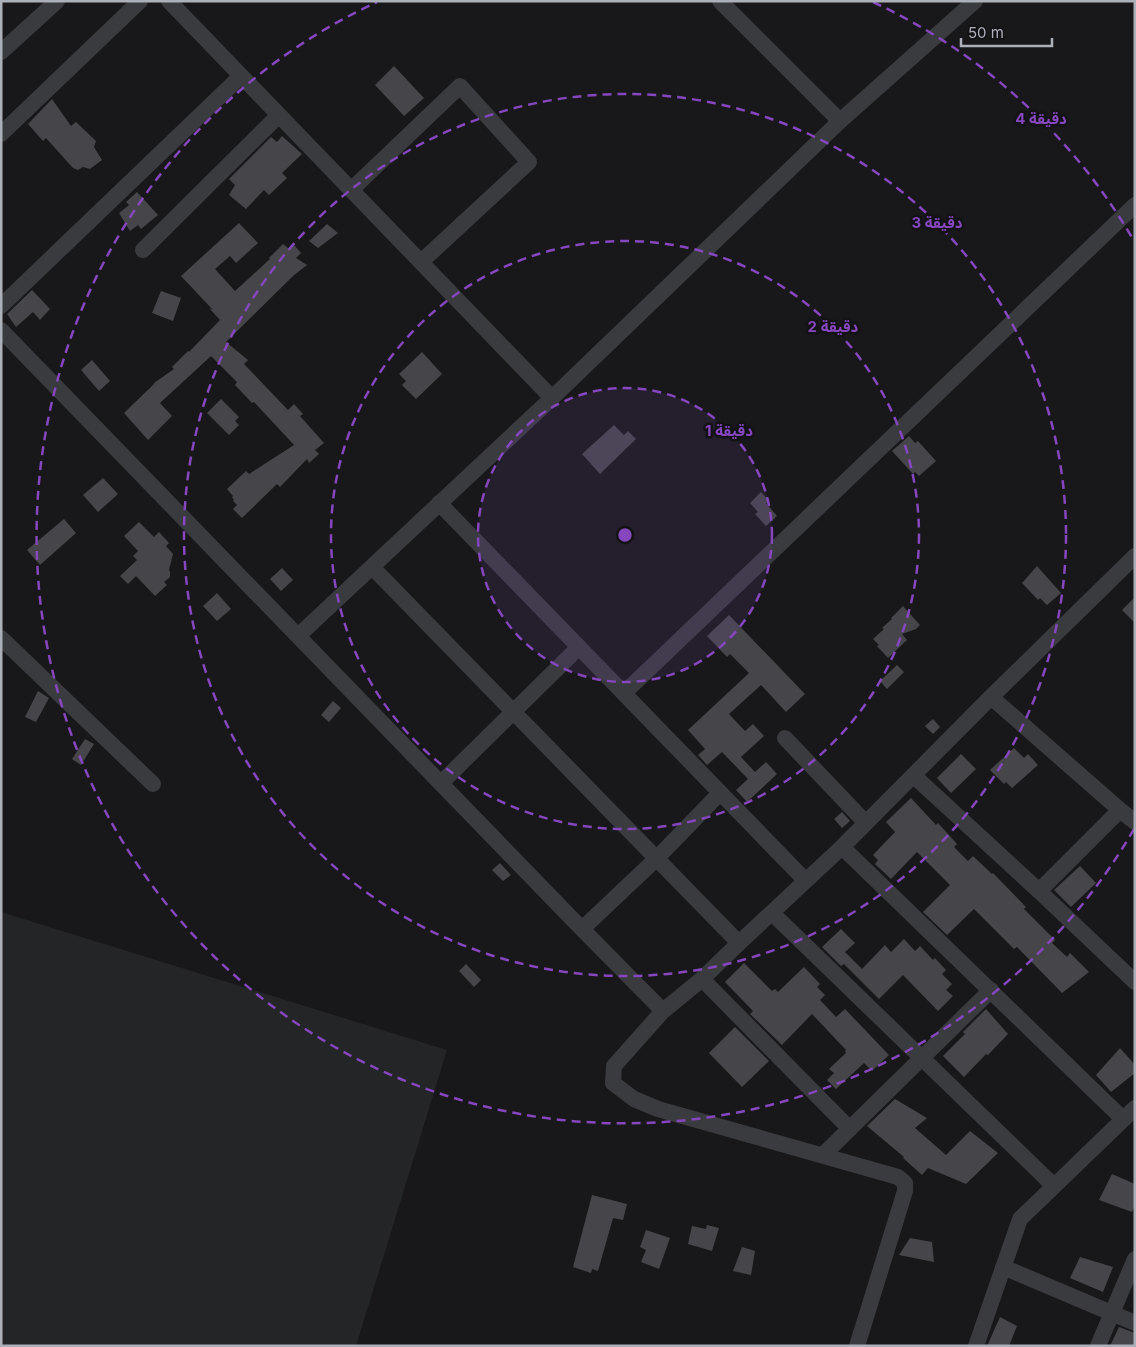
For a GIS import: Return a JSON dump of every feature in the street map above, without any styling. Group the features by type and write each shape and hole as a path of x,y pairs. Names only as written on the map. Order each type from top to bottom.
{"street":[{"path":"1,52 57,1"},
{"path":"1,134 140,1"},
{"path":"169,1 552,398"},
{"path":"720,1 840,121"},
{"path":"298,636 552,398 840,121 975,1"},
{"path":"1,306 241,76"},
{"path":"351,190 460,86 529,162 422,262"},
{"path":"143,250 278,116"},
{"path":"624,693 1135,205"},
{"path":"1,330 663,1011"},
{"path":"440,503 806,880"},
{"path":"857,1346 905,1191 905,1183 898,1177 658,1109 634,1099 613,1083 614,1066 663,1011 702,979 842,847 865,822 914,776 991,697 1135,556"},
{"path":"372,567 739,943"},
{"path":"1,638 153,784"},
{"path":"440,783 579,647"},
{"path":"991,697 1135,822"},
{"path":"785,738 865,822"},
{"path":"914,776 1135,982"},
{"path":"582,929 656,859 720,793"},
{"path":"1039,891 1120,810"},
{"path":"842,847 1123,1119"},
{"path":"772,914 1054,1186"},
{"path":"702,979 850,1129"},
{"path":"822,1155 991,990"},
{"path":"976,1346 1020,1219 1135,1108"},
{"path":"1098,1346 1135,1259"},
{"path":"1003,1267 1135,1323"}],"shaded area":[{"path":"1,912 447,1050 356,1346 1,1346"}],"building":[{"path":"394,66 424,98 404,116 375,85"},
{"path":"52,99 71,126 76,122 96,141 94,147 102,160 90,169 83,167 78,170 73,168 46,138 43,141 28,124"},
{"path":"282,136 302,154 282,173 287,178 269,195 264,190 246,209 229,195 235,185 229,179 271,137 277,142"},
{"path":"137,192 158,215 141,229 138,225 130,231 119,213 129,205 126,202"},
{"path":"239,223 258,243 236,263 230,256 215,269 235,291 270,259 283,244 289,249 294,245 301,253 296,258 307,265 293,276 226,342 248,360 244,364 288,410 294,404 303,414 300,416 324,443 315,450 319,454 309,463 307,459 280,487 277,484 242,518 233,509 237,505 227,489 246,471 249,474 294,445 254,402 252,403 235,385 237,382 211,356 160,403 172,416 148,440 124,413 154,383 174,369 172,367 220,320 181,276"},
{"path":"327,224 338,233 318,248 309,241"},
{"path":"32,290 50,309 40,320 33,312 16,327 7,314"},
{"path":"161,291 181,298 173,321 152,313"},
{"path":"422,352 442,374 416,399 402,385 406,381 399,374"},
{"path":"92,360 110,381 99,391 81,370"},
{"path":"221,399 239,417 235,421 239,425 229,435 207,413"},
{"path":"614,425 624,435 628,431 636,439 600,474 582,454"},
{"path":"909,436 915,443 918,441 936,461 919,476 915,472 913,474 892,451"},
{"path":"103,478 118,494 98,512 83,495"},
{"path":"761,492 769,501 766,503 777,516 766,526 755,514 758,512 750,503"},
{"path":"64,519 76,533 40,565 27,550"},
{"path":"139,522 154,537 159,532 169,543 166,546 173,554 169,570 170,577 164,582 167,585 155,596 136,576 128,584 120,576 137,560 133,556 138,551 124,536"},
{"path":"1037,566 1061,593 1047,605 1040,598 1038,600 1022,583"},
{"path":"282,568 293,580 281,591 270,579"},
{"path":"217,593 231,609 217,621 203,606"},
{"path":"1135,597 1135,623 1122,610"},
{"path":"903,606 920,625 916,629 902,634 907,640 888,658 873,639"},
{"path":"729,615 805,694 786,712 761,685 729,714 745,731 753,724 764,736 741,757 755,772 766,762 777,774 747,802 736,790 748,779 722,752 707,765 698,755 705,749 688,730 749,673 730,654 727,657 707,636"},
{"path":"897,665 904,672 887,689 880,681"},
{"path":"38,691 49,698 36,722 25,717"},
{"path":"333,701 341,708 329,722 321,715"},
{"path":"933,719 940,727 933,734 925,726"},
{"path":"85,739 94,744 81,765 72,759"},
{"path":"1014,748 1024,758 1028,754 1038,765 1012,788 1006,782 1004,784 990,770"},
{"path":"961,754 976,769 951,793 937,778"},
{"path":"911,798 957,844 954,847 968,861 973,856 993,873 1026,907 1024,909 1055,940 1052,943 1067,957 1070,953 1089,972 1062,993 1017,947 1014,949 974,909 947,935 923,912 950,885 917,852 891,879 875,864 878,860 873,855 895,832 886,822"},
{"path":"842,812 850,821 842,828 834,819"},
{"path":"500,863 511,875 503,881 492,870"},
{"path":"1080,866 1096,883 1071,907 1054,890"},
{"path":"841,929 855,943 845,952 862,969 885,945 891,952 904,939 915,951 920,946 946,970 942,974 952,984 946,990 953,996 938,1011 903,975 879,999 844,964 841,966 822,947"},
{"path":"744,963 772,991 775,989 778,992 804,967 820,984 817,987 825,995 820,1000 836,1017 845,1009 889,1055 872,1071 864,1063 836,1089 827,1080 834,1073 829,1069 846,1053 846,1050 812,1014 782,1045 750,1014 753,1011 725,982"},
{"path":"466,964 481,980 474,987 459,971"},
{"path":"986,1009 1008,1034 964,1077 943,1056"},
{"path":"735,1027 769,1061 742,1087 709,1053"},
{"path":"1120,1048 1135,1065 1135,1073 1111,1092 1096,1075"},
{"path":"895,1099 927,1118 915,1128 946,1155 970,1131 998,1153 966,1184 928,1168 922,1175 867,1126"},
{"path":"1112,1174 1135,1184 1135,1205 1132,1212 1099,1200"},
{"path":"592,1195 627,1204 623,1220 613,1218 598,1271 592,1269 591,1273 573,1267"},
{"path":"707,1225 719,1228 712,1251 688,1244 692,1226 706,1229"},
{"path":"646,1230 670,1238 659,1269 641,1262 646,1250 640,1247"},
{"path":"910,1238 932,1242 934,1262 899,1255"},
{"path":"742,1247 755,1251 751,1275 733,1271"},
{"path":"1080,1257 1113,1267 1103,1292 1070,1278"},
{"path":"1000,1317 1017,1326 1009,1346 987,1346"},
{"path":"1119,1327 1135,1333 1135,1346 1110,1346"}]}
